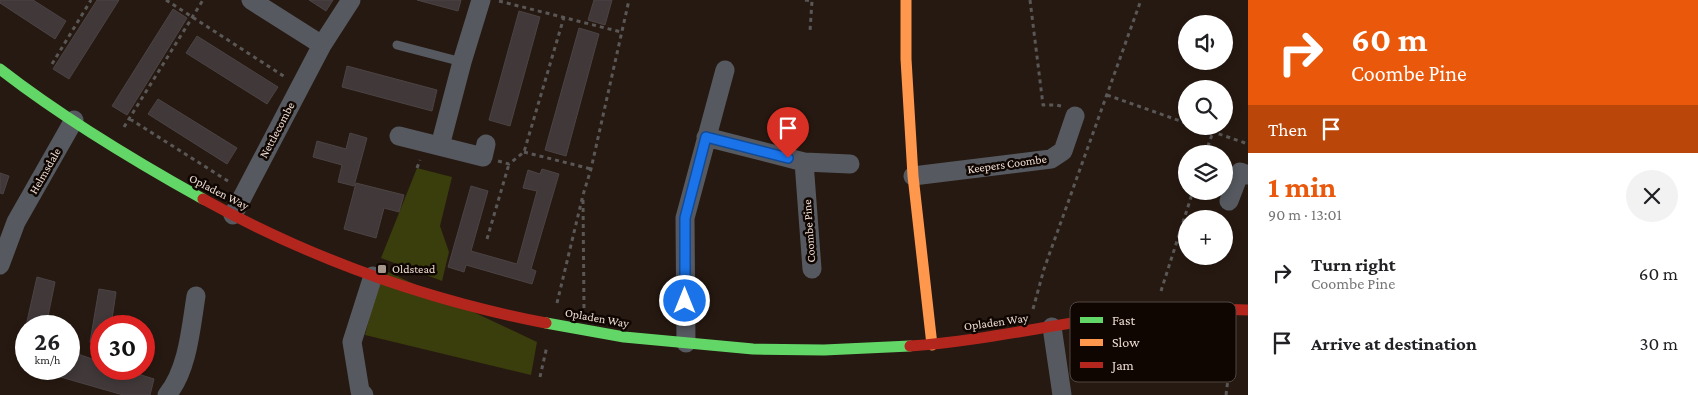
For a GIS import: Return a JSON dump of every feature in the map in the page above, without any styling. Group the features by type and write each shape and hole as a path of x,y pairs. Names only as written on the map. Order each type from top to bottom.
{"street":[{"path":"251,0 322,45"},
{"name":"Nettlecombe","path":"233,215 322,45 351,0"},
{"path":"440,146 480,0"},
{"path":"906,0 906,59 913,176 920,222 932,345"},
{"name":"Opladen Way","path":"0,69 74,120 172,183 233,215 307,250 373,276 450,301 489,311 627,338 758,350 849,350 932,345 1070,324"},
{"path":"686,343 685,218 725,70"},
{"name":"Keepers Coombe","path":"913,176 1051,159 1063,151 1069,112"},
{"name":"Helmsdale","path":"0,265 8,219 74,120"},
{"path":"399,136 440,146 485,151"},
{"path":"706,137 804,162 850,164"},
{"name":"Coombe Pine","path":"804,162 812,269"},
{"path":"1229,201 1240,172 1248,175"},
{"path":"364,395 360,391 352,342 373,276"},
{"path":"167,395 175,386 189,345 196,296"},
{"path":"1052,327 1062,395"}],"lane":[{"path":"397,45 462,62"}],"path":[{"path":"52,64 91,0"},
{"path":"166,0 300,88"},
{"path":"113,145 203,0"},
{"path":"495,0 622,32"},
{"path":"556,306 591,169 630,0"},
{"path":"805,0 812,0 810,31"},
{"path":"1030,0 1043,105 1056,105 1069,112"},
{"path":"1027,332 1044,269 1141,0"},
{"path":"488,239 509,164 524,152 564,17"},
{"path":"1107,95 1178,120"},
{"path":"130,119 244,192"},
{"path":"1222,135 1248,144"},
{"path":"485,151 509,164"},
{"path":"524,152 591,169"},
{"path":"583,195 584,309"},
{"path":"1159,296 1190,200"},
{"path":"1236,342 1242,310"},
{"path":"540,378 549,338"},
{"path":"1226,395 1228,382"}],"green space":[{"path":"417,168 452,177 440,226 449,252 442,281 381,258"},
{"path":"382,269 537,342 531,375 365,335"}],"building":[{"path":"0,0 33,0 66,21 55,39 0,3"},
{"path":"97,0 119,0 69,79 53,69"},
{"path":"309,0 333,0 326,11"},
{"path":"417,0 461,0 458,11"},
{"path":"594,0 612,0 605,25 588,20"},
{"path":"173,9 187,18 127,115 112,106"},
{"path":"519,11 540,17 510,126 489,120"},
{"path":"579,28 599,34 566,156 545,150"},
{"path":"197,36 278,87 267,104 186,53"},
{"path":"347,66 437,90 432,111 342,87"},
{"path":"158,99 237,148 227,164 148,114"},
{"path":"350,133 367,138 354,186 338,182 342,165 313,157 317,141 346,149"},
{"path":"542,169 559,174 531,269 536,271 532,284 466,265 464,272 448,267 471,186 488,191 471,251 517,264 537,191 523,188 528,170 540,174"},
{"path":"0,173 9,176 3,194 0,193"},
{"path":"356,183 404,195 399,212 384,208 376,238 344,229"},
{"path":"37,277 55,282 48,315 28,315"},
{"path":"99,289 116,292 113,315 95,315"},
{"path":"80,355 90,358 90,380 154,380 150,395 123,395 71,380 80,380"}],"traffic: fast":[{"path":"0,69 48,105 99,138 203,199"},
{"path":"546,323 624,337 753,349 824,350 910,346"}],"traffic: slow":[{"path":"906,0 906,59 913,176 932,345"}],"traffic: jam":[{"path":"203,199 285,240 370,274 457,302 546,323"},
{"path":"1236,310 1248,310"},
{"path":"910,346 975,339 1070,323"}],"place":[{"name":"Oldstead","path":"382,269"}],"route":[{"path":"685,301 685,218 706,137 788,158"}]}
